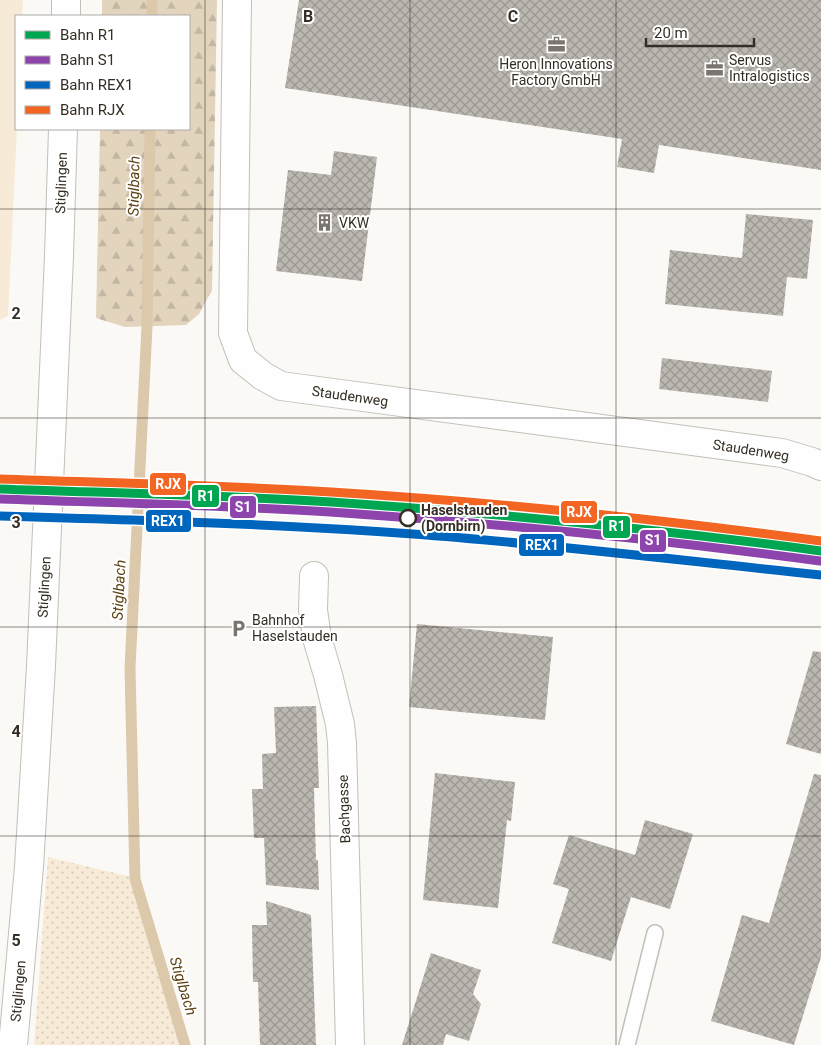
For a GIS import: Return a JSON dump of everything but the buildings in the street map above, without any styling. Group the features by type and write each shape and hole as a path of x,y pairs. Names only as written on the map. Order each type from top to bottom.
{"street":[{"path":"66,0 66,15"},
{"name":"Staudenweg","path":"237,0 233,333 243,360 263,376 281,386 782,453 821,466"},
{"name":"Stiglingen","path":"13,1045 29,867 41,666 59,266 63,130"},
{"name":"Bachgasse","path":"314,576 306,609 328,675 340,724 342,743 350,1045"}],"lane":[{"path":"627,1045 655,933"}],"green space":[{"path":"102,0 217,0 212,290 199,314 186,325 125,327 96,318 100,130 190,130 190,15 102,15"}],"shaded area":[{"path":"0,0 23,0 22,15 15,15 15,130 17,130 8,316 0,320"},
{"path":"48,857 140,879 191,1045 34,1045"}],"waterway":[{"name":"Stiglbach","path":"152,0 152,15"},
{"name":"Stiglbach","path":"150,130 147,327 130,668 135,879 185,1045"}],"rail line":[{"name":"RJX","path":"0,479 248,488 392,496 576,512 699,525 821,541"},
{"name":"R1","path":"0,489 248,498 392,506 638,529 821,551"},
{"name":"S1","path":"0,499 248,508 391,516 637,539 820,561"},
{"name":"REX1","path":"0,516 259,525 413,534 821,575"}],"place":[{"name":"Heron Innovations Factory GmbH","path":"556,44"},
{"name":"Servus Intralogistics","path":"715,68"},
{"name":"VKW","path":"325,223"},
{"name":"Haselstauden (Dornbirn)","path":"408,518"},
{"name":"Bahnhof Haselstauden","path":"238,628"}]}
